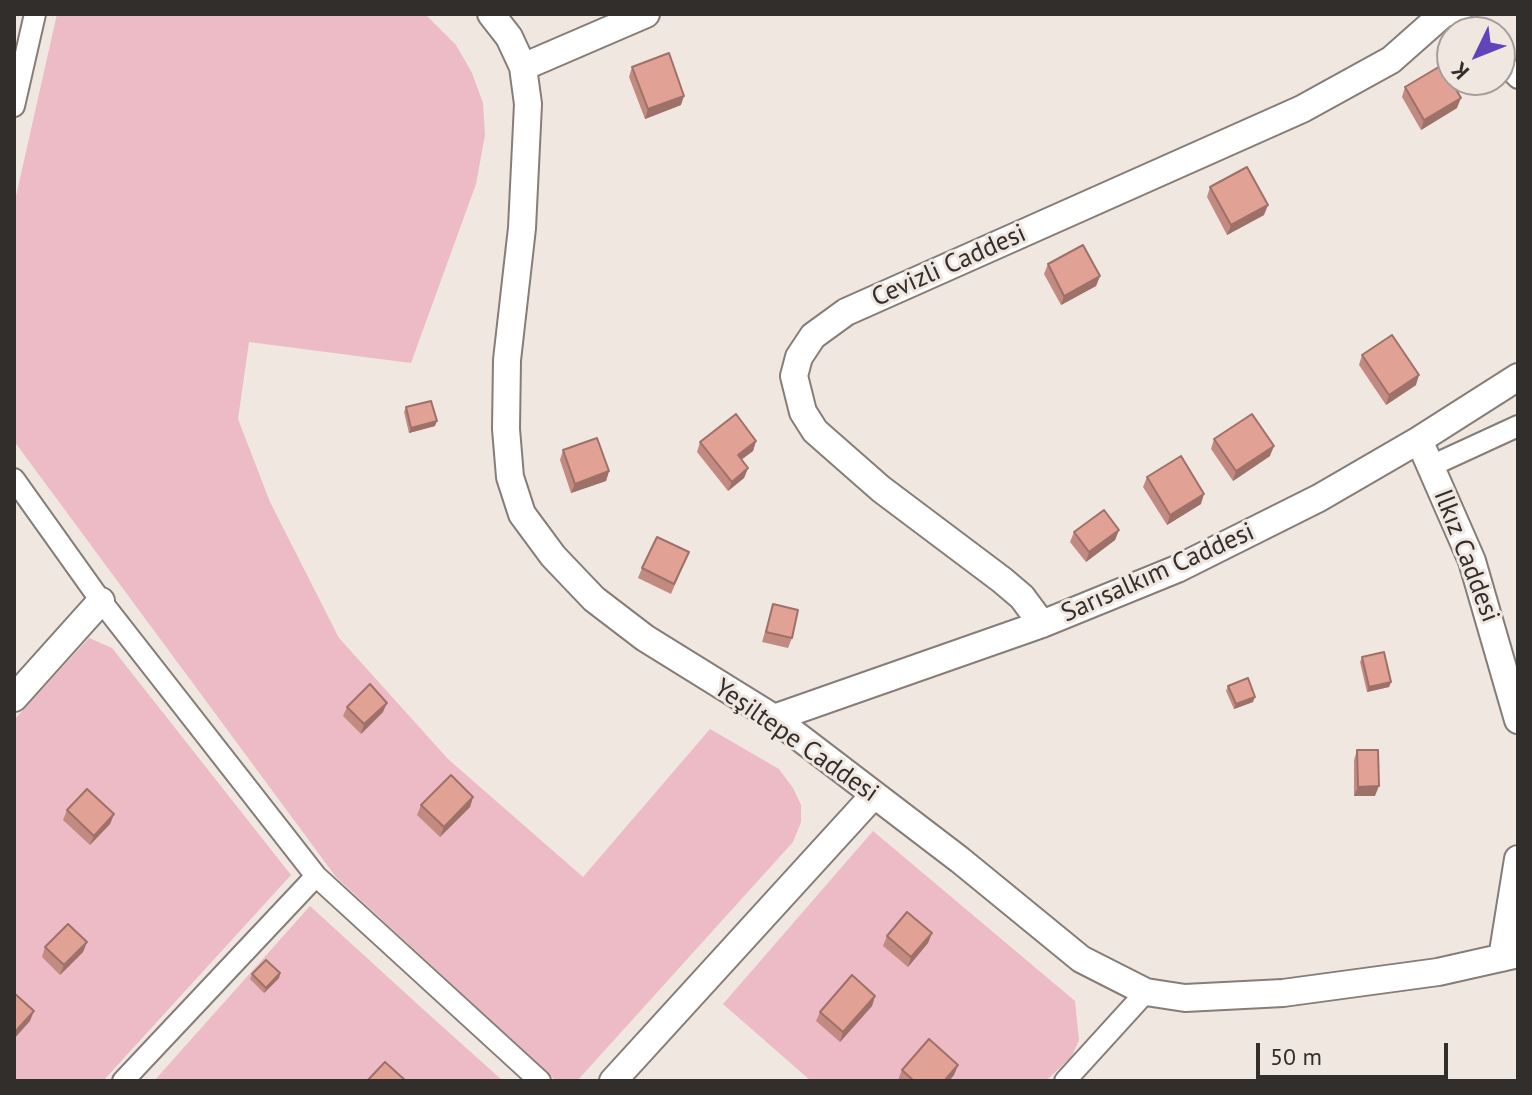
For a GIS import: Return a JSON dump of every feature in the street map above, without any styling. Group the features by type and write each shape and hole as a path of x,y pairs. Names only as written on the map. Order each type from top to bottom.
{"street":[{"path":"14,106 35,14"},
{"path":"491,14 509,37 523,67 646,14"},
{"name":"Cevizli Caddesi","path":"1042,624 1022,597 881,489 815,431 803,412 794,376 799,357 813,336 846,312 1325,97 1391,60 1443,14"},
{"name":"Yeşiltepe Caddesi","path":"523,67 528,144 507,360 506,429 510,477 522,514 553,556 594,599 645,638 774,718 960,860 1081,959 1113,979 1146,992 1185,998 1283,993 1438,972 1510,956"},
{"name":"Sarısalkım Caddesi","path":"774,718 1042,624 1177,569 1245,536 1419,440 1518,377"},
{"path":"1431,466 1518,426"},
{"name":"Ilkız Caddesi","path":"1419,440 1472,561 1518,720"},
{"path":"14,479 101,601 316,876 540,1081"},
{"path":"14,698 101,601"},
{"path":"613,1081 873,796"},
{"path":"1510,956 1518,859"},
{"path":"123,1081 316,876"},
{"path":"1065,1081 1146,992"}],"shaded area":[{"path":"57,14 425,14 456,45 472,73 483,103 485,135 476,184 411,363 249,342 238,419 270,502 339,638 448,759 583,877 710,729 779,769 793,788 801,805 801,822 793,842 577,1081 556,1081 336,877 14,441 14,205"},
{"path":"89,638 112,648 291,875 103,1081 14,1081 14,720"},
{"path":"873,831 1075,1001 1079,1040 1072,1056 1046,1081 811,1081 723,1004"},
{"path":"310,906 425,1011 503,1081 154,1081"}],"building":[{"path":"669,53 684,96 648,109 632,67"},
{"path":"1436,69 1436,96 1461,98 1424,120 1405,87"},
{"path":"1247,167 1268,205 1231,225 1210,187"},
{"path":"1083,245 1100,276 1064,296 1048,264"},
{"path":"1392,335 1419,375 1389,395 1362,355"},
{"path":"431,401 437,421 411,428 406,407"},
{"path":"736,414 756,441 738,455 748,468 732,482 700,442"},
{"path":"1252,414 1274,446 1236,471 1214,439"},
{"path":"597,438 609,471 575,484 563,450"},
{"path":"1181,456 1204,494 1170,515 1147,477"},
{"path":"1104,510 1119,530 1089,552 1074,532"},
{"path":"657,537 689,552 674,584 642,568"},
{"path":"773,604 798,610 792,638 766,632"},
{"path":"1384,652 1391,682 1369,687 1362,657"},
{"path":"1248,678 1255,697 1236,704 1228,686"},
{"path":"370,684 387,703 364,724 347,707"},
{"path":"1357,750 1378,750 1379,786 1358,787"},
{"path":"451,775 473,797 444,827 421,805"},
{"path":"87,789 114,814 94,836 67,810"},
{"path":"907,912 932,933 911,957 887,936"},
{"path":"68,924 87,942 64,965 45,947"},
{"path":"266,960 280,973 266,988 252,974"},
{"path":"852,975 875,996 843,1032 820,1012"},
{"path":"14,993 34,1011 14,1033"},
{"path":"929,1039 958,1065 944,1081 914,1081 902,1070"},
{"path":"385,1062 406,1081 367,1081"}]}
